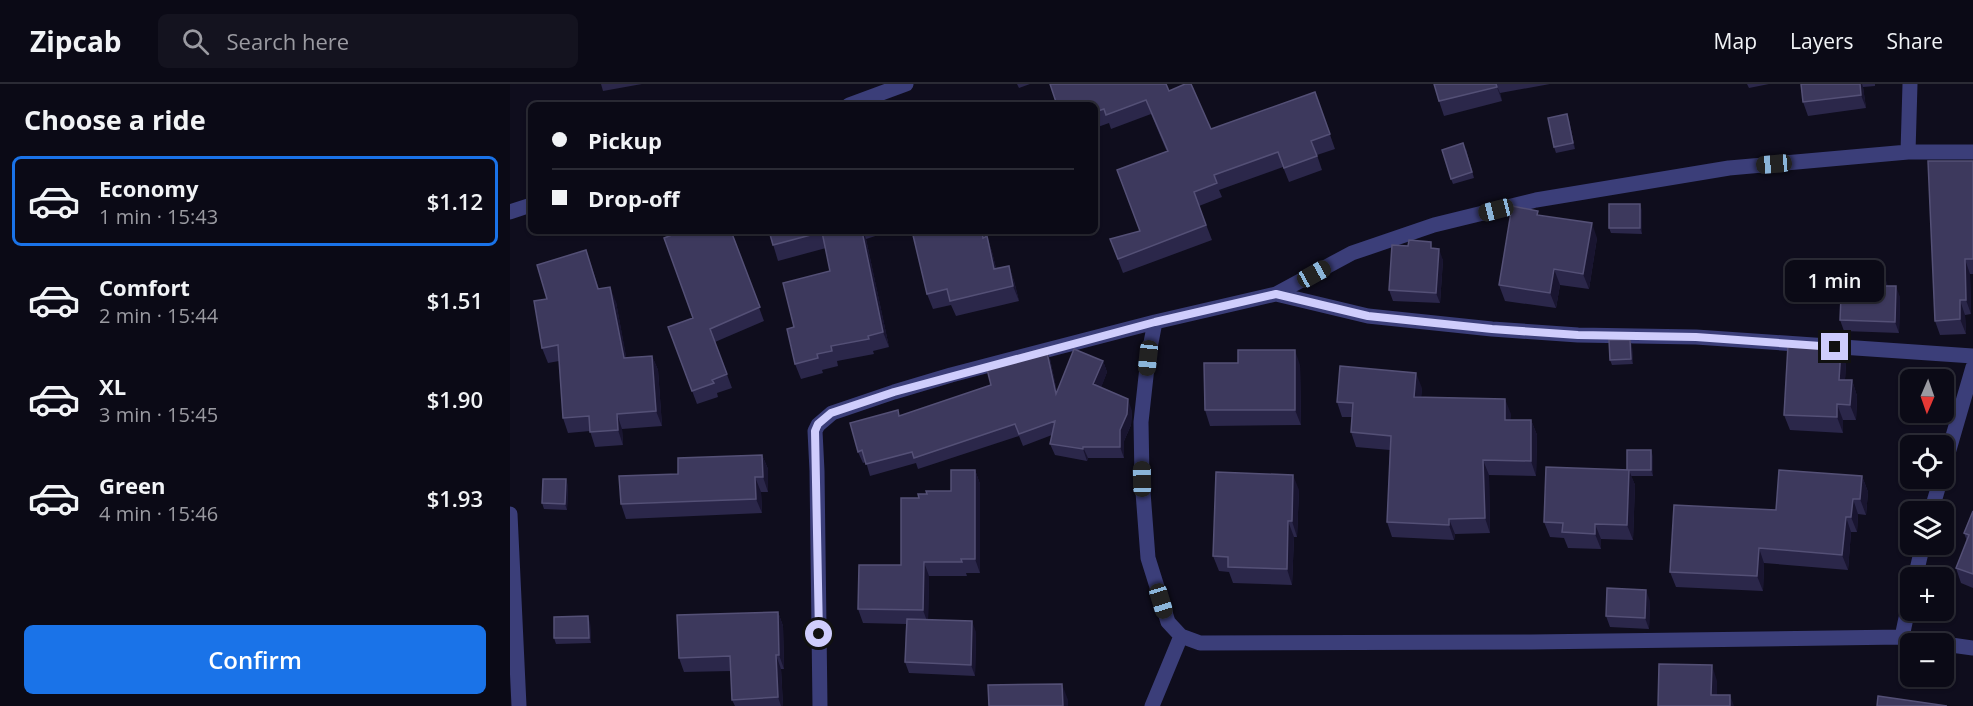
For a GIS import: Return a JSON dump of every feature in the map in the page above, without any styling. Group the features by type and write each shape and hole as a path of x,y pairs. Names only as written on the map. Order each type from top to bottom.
{"street":[{"path":"857,102 906,84"},
{"path":"1908,152 1910,84"},
{"path":"820,706 815,431 818,424 831,413 894,392 1155,322 1276,294 1352,254 1434,225 1536,200 1730,168 1908,152 1973,153"},
{"path":"510,212 528,205"},
{"path":"1276,294 1368,316 1492,329 1578,335 1696,337 1973,356"},
{"path":"1155,322 1148,358 1141,422 1142,479 1148,558 1168,622 1180,636 1200,643 1554,642 1900,637"},
{"path":"1953,435 1973,367"},
{"path":"510,514 519,706"},
{"path":"1152,706 1180,636"},
{"path":"1954,645 1973,648"}],"building":[{"path":"1050,84 1166,84 1169,91 1185,84 1191,84 1211,129 1315,92 1330,134 1311,141 1317,156 1284,168 1278,152 1214,175 1217,183 1194,192 1206,225 1118,259 1110,239 1140,231 1117,170 1168,151 1146,100 1106,115 1104,109 1098,111 1098,102 1056,102"},
{"path":"1434,84 1496,84 1497,87 1439,101"},
{"path":"1801,84 1860,84 1861,95 1803,102"},
{"path":"1567,114 1573,143 1554,147 1548,118"},
{"path":"1463,143 1472,172 1451,179 1442,150"},
{"path":"1928,161 1973,161 1973,259 1965,259 1966,300 1960,300 1960,319 1935,321"},
{"path":"1609,204 1640,204 1640,228 1609,228"},
{"path":"1512,206 1538,211 1537,215 1592,223 1583,274 1554,269 1550,293 1499,285"},
{"path":"674,234 732,234 760,307 710,329 727,374 712,380 714,383 692,391 668,327 693,318 664,238"},
{"path":"770,234 814,234 773,245"},
{"path":"822,234 863,234 883,332 868,336 869,339 831,346 832,351 817,354 818,358 795,364 787,329 794,327 783,283 830,271"},
{"path":"913,234 982,234 983,238 987,236 994,269 1009,266 1013,286 950,301 947,289 927,294"},
{"path":"1409,240 1431,242 1431,248 1439,249 1436,293 1389,290 1392,245 1408,246"},
{"path":"586,250 598,289 610,287 624,358 652,356 656,411 617,414 618,430 590,432 589,416 563,418 558,345 542,348 534,301 547,299 537,265"},
{"path":"1842,273 1884,275 1883,286 1896,286 1895,322 1840,320"},
{"path":"1609,340 1630,340 1631,359 1610,360"},
{"path":"1788,345 1841,348 1839,380 1852,380 1850,405 1837,404 1837,417 1784,415"},
{"path":"1046,348 1056,394 1074,349 1103,361 1093,384 1128,399 1127,414 1120,430 1120,447 1083,447 1083,449 1050,444 1055,421 1019,434 1015,424 914,458 912,452 866,464 862,450 858,452 850,423 898,410 899,416 991,385 986,365 1016,359 1016,356"},
{"path":"1238,350 1295,350 1295,410 1205,410 1204,363 1238,363"},
{"path":"1340,366 1416,373 1414,397 1505,399 1505,420 1531,420 1531,461 1483,460 1485,518 1449,519 1449,525 1387,522 1391,436 1351,432 1353,403 1337,402"},
{"path":"1627,450 1651,450 1651,470 1627,470"},
{"path":"762,455 763,477 755,477 756,499 621,504 619,476 678,474 678,458"},
{"path":"1546,467 1629,470 1627,525 1595,524 1595,534 1562,532 1563,523 1544,522"},
{"path":"951,470 975,470 975,559 961,559 962,562 924,562 923,610 858,609 859,565 901,565 901,498 919,498 918,494 927,494 926,491 951,491"},
{"path":"1779,470 1862,476 1860,499 1853,499 1851,517 1846,517 1842,555 1759,548 1757,576 1670,572 1674,505 1776,510"},
{"path":"1216,472 1293,475 1292,521 1288,521 1287,569 1228,567 1228,557 1213,556"},
{"path":"543,479 566,479 565,504 542,503"},
{"path":"1973,511 1973,574 1956,568 1969,535 1964,533"},
{"path":"1607,588 1646,590 1645,618 1606,616"},
{"path":"778,612 779,655 776,655 778,697 732,700 730,656 679,658 677,615"},
{"path":"588,616 589,638 554,638 554,617"},
{"path":"907,619 972,621 971,665 905,662"},
{"path":"1659,664 1712,665 1711,695 1730,695 1730,706 1658,706"},
{"path":"1062,684 1063,706 989,706 988,685"},
{"path":"1878,696 1947,706 1877,706"}],"route":[{"path":"819,634 815,431 818,424 831,413 951,375 1155,322 1276,294 1368,316 1492,329 1578,335 1696,337 1835,347"}]}
